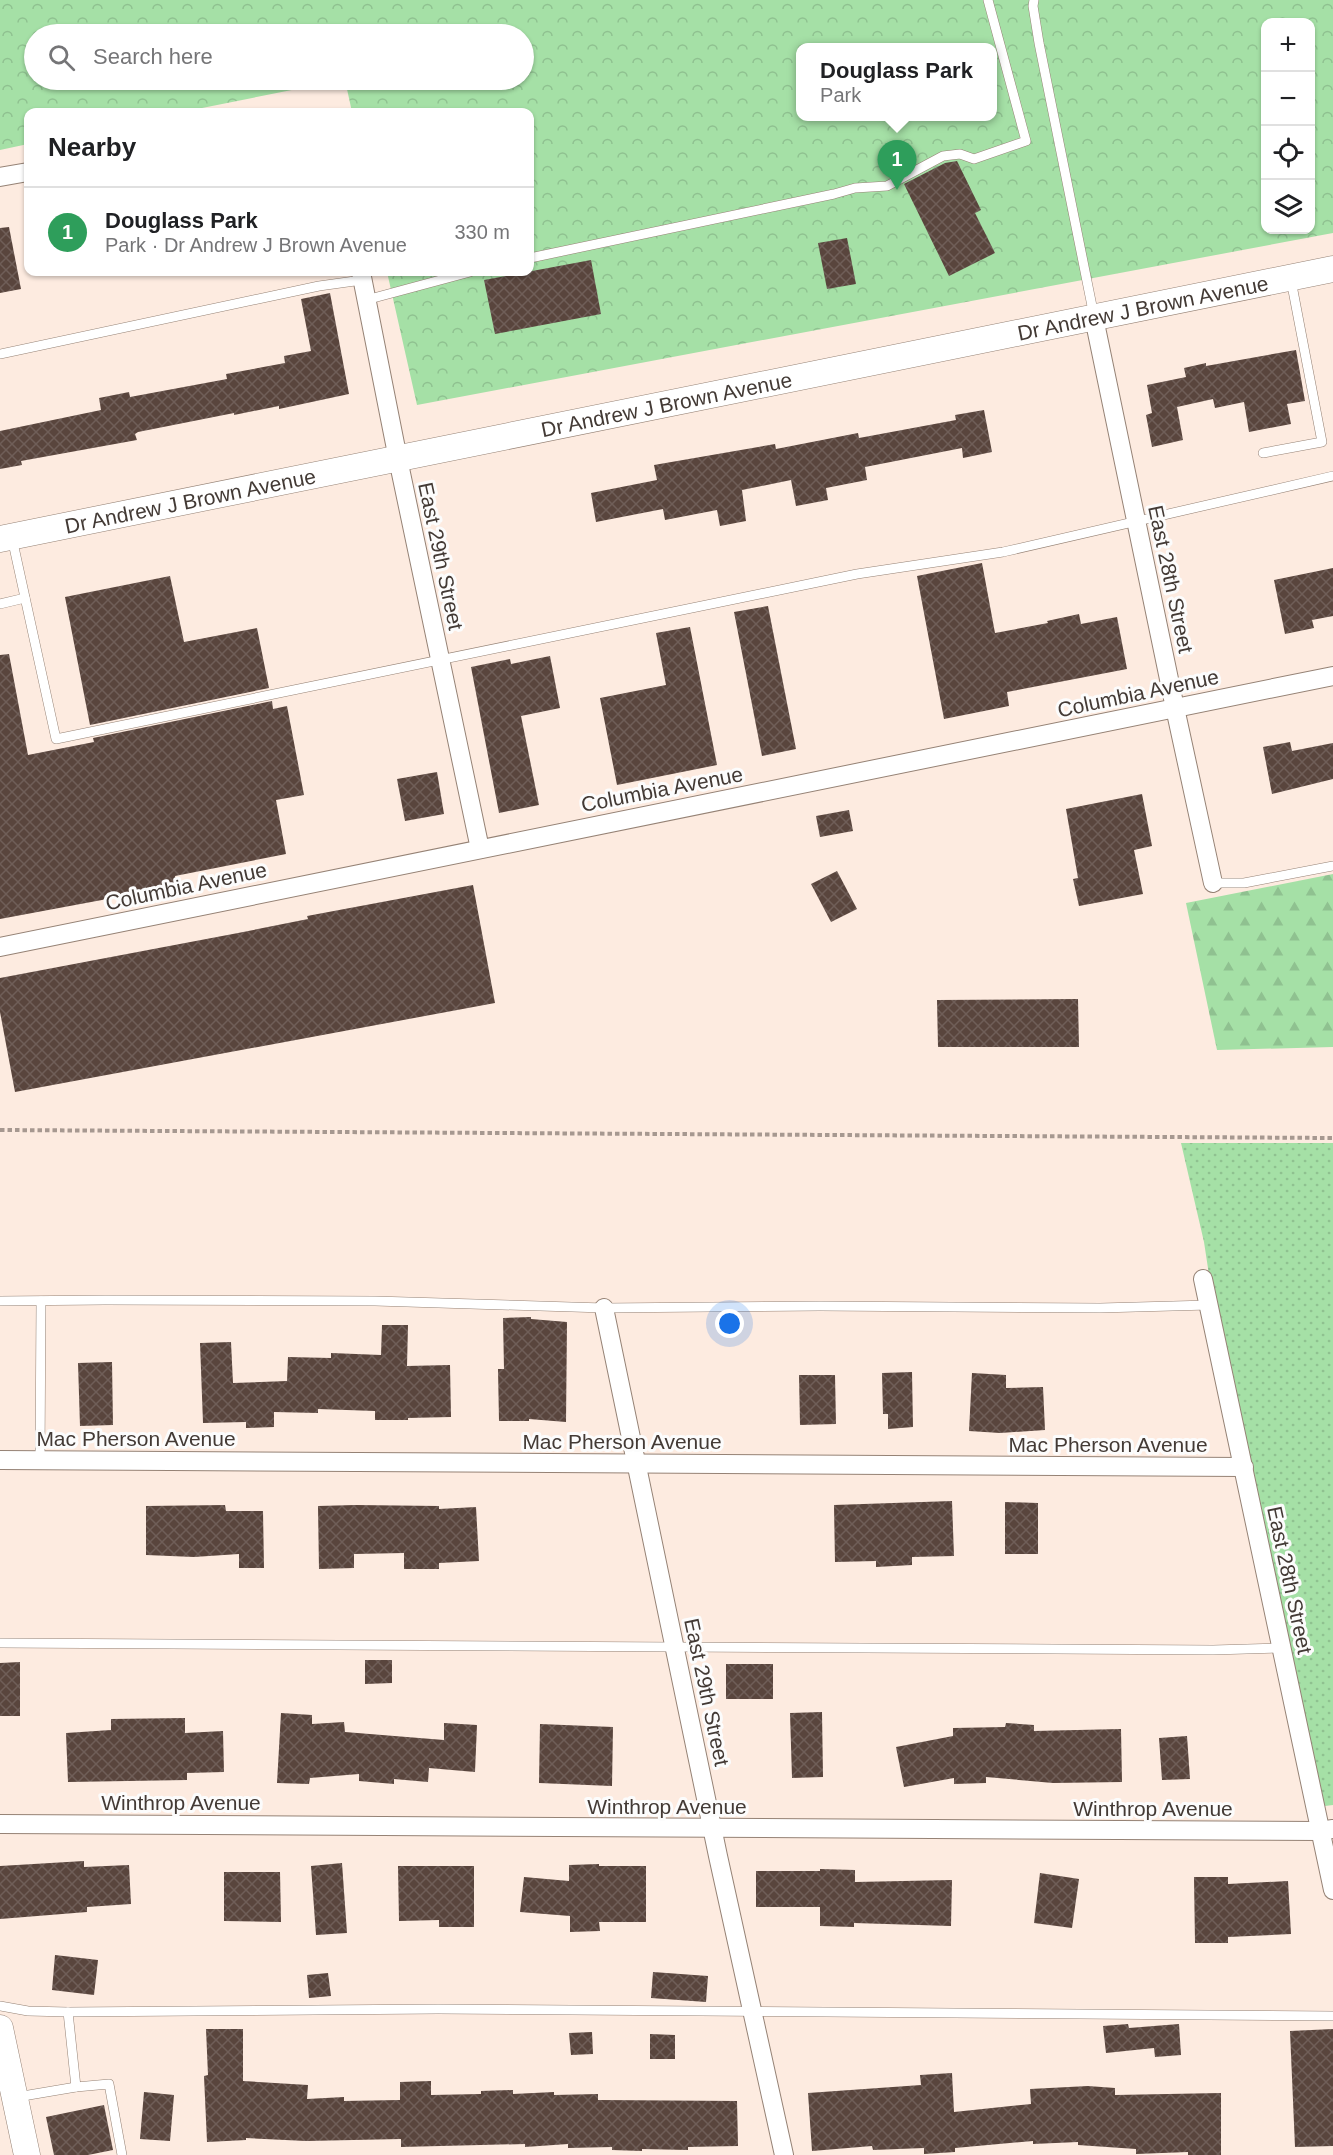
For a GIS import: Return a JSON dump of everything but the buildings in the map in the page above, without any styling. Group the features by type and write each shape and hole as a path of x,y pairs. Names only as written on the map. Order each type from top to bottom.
{"main road":[{"name":"Dr Andrew J Brown Avenue","path":"6,538 1333,270"},
{"path":"0,2028 27,2155"}],"street":[{"path":"0,177 24,173"},
{"name":"East 29th Street","path":"361,276 480,849"},
{"name":"East 28th Street","path":"1094,318 1214,883"},
{"name":"Columbia Avenue","path":"0,947 1333,676"},
{"name":"East 28th Street","path":"1203,1279 1282,1648 1327,1830 1333,1890"},
{"name":"East 29th Street","path":"604,1308 784,2155"},
{"name":"Mac Pherson Avenue","path":"0,1460 1244,1467"},
{"name":"Winthrop Avenue","path":"0,1824 1327,1830"}],"lane":[{"path":"534,257 855,188 887,186 943,156 960,154 974,159 1026,141 988,0"},
{"path":"1034,0 1039,43 1094,318"},
{"path":"0,354 361,276"},
{"path":"366,300 455,276"},
{"path":"1263,453 1322,442 1290,278"},
{"path":"6,538 25,598 56,739 857,574 1003,552 1333,476"},
{"path":"0,604 25,598"},
{"path":"1214,883 1244,883 1333,866"},
{"path":"0,1301 375,1301 604,1308 820,1306 1100,1308 1209,1305"},
{"path":"40,1461 41,1301"},
{"path":"0,1642 1214,1650 1282,1648"},
{"path":"0,2006 28,2011 68,2012 329,2009 1333,2016"},
{"path":"68,2012 76,2087"},
{"path":"15,2098 76,2087 109,2084 122,2155"}],"path":[{"path":"0,1130 1333,1138"}],"green space":[{"path":"0,0 1333,0 1333,233 417,405 388,276 534,276 534,108 351,108 347,90 534,90 534,24 24,24 24,90 292,90 202,108 24,108 24,145 0,150"},
{"path":"1333,874 1333,1047 1217,1050 1186,903"},
{"path":"1181,1143 1333,1143 1333,1805 1325,1806 1320,1795 1226,1342 1215,1314 1204,1242"}],"place":[{"name":"Douglass Park","path":"897,190"}]}
